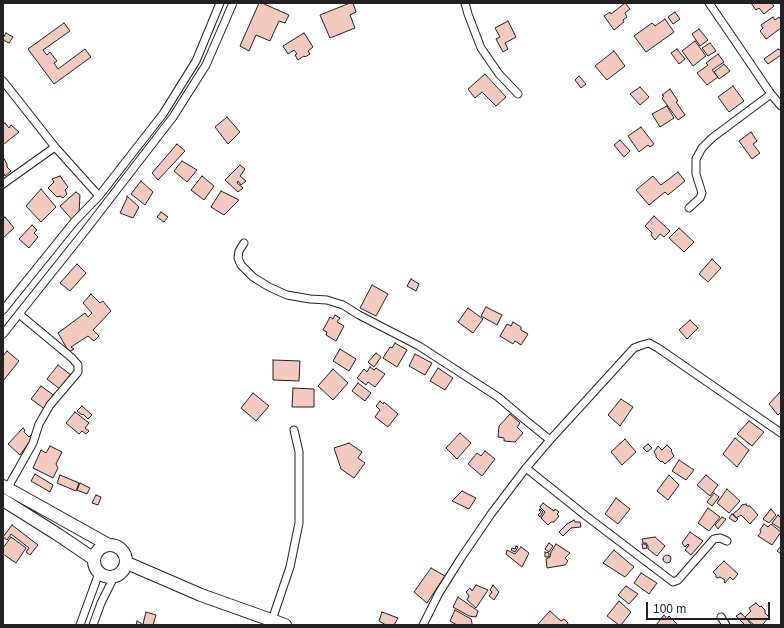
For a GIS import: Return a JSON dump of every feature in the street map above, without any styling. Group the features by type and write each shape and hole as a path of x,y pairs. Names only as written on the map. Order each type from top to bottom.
{"main road":[{"path":"4,496 107,544 112,544 122,549 125,553 127,563 122,572 114,577 104,576 99,573 94,564 94,559 98,549 107,544"},
{"path":"4,496 94,559"},
{"path":"127,563 271,623 284,625"}],"street":[{"path":"3,310 74,222 99,196 163,114 196,61 220,3"},
{"path":"3,334 173,117 206,65 233,3"},
{"path":"465,3 481,48 499,74 518,94"},
{"path":"709,3 771,94 781,106"},
{"path":"4,83 55,147 99,196"},
{"path":"689,208 700,198 702,193 696,174 696,159 702,148 712,138 771,94"},
{"path":"3,184 55,147"},
{"path":"244,243 239,251 238,258 241,266 253,277 286,295 327,300 343,305 359,315 419,346 498,397 550,440"},
{"path":"4,496 33,443 40,424 50,406 78,372 78,366 72,358 19,314"},
{"path":"424,625 439,593 491,514 526,468 550,440 634,348 649,344 658,348 781,434"},
{"path":"271,623 290,567 299,523 299,452 294,430"},
{"path":"526,468 673,582 678,580 714,539 720,538 727,541"},
{"path":"80,625 99,573"},
{"path":"93,625 114,577"},
{"path":"721,617 726,625"}],"building":[{"path":"259,3 289,15 285,23 279,21 270,41 256,35 249,51 240,46"},
{"path":"353,3 356,12 350,15 355,28 330,38 320,15"},
{"path":"625,3 630,9 625,13 627,17 623,20 624,22 614,30 604,16 610,12 611,14"},
{"path":"751,3 772,3 774,6 764,14 759,8 756,10"},
{"path":"675,12 680,19 673,24 668,17"},
{"path":"773,17 775,20 779,17 781,20 781,28 766,39 760,31 763,28 761,25"},
{"path":"665,19 674,32 646,52 634,36 652,23 655,26"},
{"path":"508,21 516,37 505,43 508,49 503,52 496,39 500,37 495,28"},
{"path":"64,23 70,31 43,50 47,55 50,52 57,61 54,63 58,69 85,49 91,57 54,84 28,49"},
{"path":"699,29 708,40 700,46 692,34"},
{"path":"6,33 13,37 9,43 3,40"},
{"path":"304,33 313,47 308,51 310,54 298,60 295,55 297,54 294,50 288,54 283,46"},
{"path":"695,41 706,56 693,66 682,51"},
{"path":"710,43 716,51 708,56 702,48"},
{"path":"677,49 685,59 679,64 671,53"},
{"path":"778,49 781,49 781,55 768,64 764,59"},
{"path":"614,51 625,66 607,80 595,66"},
{"path":"718,54 724,62 712,70 718,77 707,85 697,73 708,65 706,63"},
{"path":"724,64 730,71 719,79 714,72"},
{"path":"485,74 506,97 496,106 482,92 475,98 468,89"},
{"path":"579,76 586,84 581,88 575,80"},
{"path":"733,86 744,101 729,112 718,97"},
{"path":"640,87 649,97 640,105 630,94"},
{"path":"670,89 678,101 676,102 685,115 678,120 662,98 664,96 662,95"},
{"path":"667,106 674,118 660,127 652,114"},
{"path":"227,117 240,132 228,144 215,127"},
{"path":"5,123 9,128 11,125 19,132 4,144 3,125"},
{"path":"641,127 654,144 650,147 648,145 639,152 628,136"},
{"path":"751,132 757,141 753,144 760,153 752,159 739,141"},
{"path":"620,140 630,151 624,157 614,145"},
{"path":"177,144 185,151 158,180 152,173"},
{"path":"3,157 7,167 11,171 5,176 3,172"},
{"path":"182,161 197,170 187,182 174,171"},
{"path":"240,165 245,169 240,176 246,181 241,185 238,181 237,183 243,188 238,192 225,180"},
{"path":"678,172 685,181 668,195 665,192 649,205 636,190 653,176 661,185"},
{"path":"60,176 68,187 65,190 67,194 63,198 60,196 57,197 48,188 54,182 52,179"},
{"path":"202,176 214,186 204,200 191,190"},
{"path":"141,181 153,192 145,205 131,194"},
{"path":"41,189 56,207 41,222 26,206"},
{"path":"221,191 239,200 224,215 211,207"},
{"path":"76,192 80,195 79,213 74,222 60,206"},
{"path":"127,196 139,207 133,218 120,213"},
{"path":"161,212 168,217 164,222 157,217"},
{"path":"654,216 670,231 664,237 660,234 655,240 651,235 652,233 645,226"},
{"path":"5,217 14,228 3,238 3,219"},
{"path":"32,225 37,230 34,233 38,237 29,248 19,239"},
{"path":"679,228 694,242 684,252 669,238"},
{"path":"712,259 721,268 708,282 699,274"},
{"path":"77,264 86,273 70,291 60,283"},
{"path":"411,279 419,284 416,291 407,286"},
{"path":"372,285 388,294 376,316 360,308"},
{"path":"91,294 100,303 103,301 111,311 93,330 99,336 94,341 88,336 71,347 74,349 69,352 58,333 85,313 88,317 92,313 83,303"},
{"path":"486,307 502,315 497,325 481,316"},
{"path":"468,308 483,319 473,333 458,322"},
{"path":"335,315 340,318 337,322 344,326 336,341 326,335 327,332 323,330 330,317 333,319"},
{"path":"690,320 698,328 687,339 679,330"},
{"path":"513,322 521,327 521,330 528,334 521,345 515,341 513,344 500,336 507,324 511,326"},
{"path":"395,343 407,350 397,367 383,358 390,347 392,348"},
{"path":"340,349 356,359 349,371 333,361"},
{"path":"7,351 19,361 3,381 3,356"},
{"path":"376,353 381,357 374,367 368,362"},
{"path":"415,354 432,363 425,375 409,366"},
{"path":"273,360 300,361 299,381 273,380"},
{"path":"58,365 71,375 61,390 47,379"},
{"path":"370,367 374,370 376,368 385,374 375,387 368,382 366,385 357,378 364,369 367,372"},
{"path":"438,368 453,378 445,390 430,381"},
{"path":"333,369 348,383 333,400 318,386"},
{"path":"358,383 371,393 365,401 352,391"},
{"path":"41,386 56,397 46,410 31,399"},
{"path":"293,388 314,389 314,407 292,407"},
{"path":"781,391 781,412 778,415 769,404"},
{"path":"253,393 269,406 256,421 241,408"},
{"path":"621,399 633,407 620,426 608,415"},
{"path":"380,401 383,404 384,402 398,414 388,427 375,417 380,410 376,406"},
{"path":"82,406 92,415 88,419 77,411"},
{"path":"75,412 89,423 85,428 89,431 86,434 82,431 79,434 66,423"},
{"path":"510,414 520,423 517,427 523,433 515,442 504,441 504,438 498,437 499,426"},
{"path":"749,421 764,432 752,446 737,434"},
{"path":"23,428 25,430 24,432 29,437 31,435 33,437 20,455 8,444"},
{"path":"460,433 471,443 457,459 446,448"},
{"path":"735,438 749,450 737,467 723,454"},
{"path":"625,439 636,452 622,465 611,452"},
{"path":"349,443 362,452 358,458 365,463 354,478 341,469 334,448"},
{"path":"648,444 652,448 647,452 643,448"},
{"path":"667,445 672,450 671,451 674,456 665,464 656,457 654,452 658,446 662,450"},
{"path":"50,446 62,452 56,464 58,468 53,478 33,468 41,450 46,453"},
{"path":"485,451 495,459 482,476 468,464 477,453 481,456"},
{"path":"679,460 694,470 686,480 672,471"},
{"path":"35,474 53,485 50,492 31,481"},
{"path":"60,475 79,483 76,491 57,483"},
{"path":"669,475 679,485 668,500 657,491"},
{"path":"706,475 718,485 710,496 697,485"},
{"path":"80,483 90,488 87,494 77,490"},
{"path":"727,489 740,501 729,513 717,503"},
{"path":"462,491 476,498 469,509 452,501"},
{"path":"714,493 719,497 712,506 707,502"},
{"path":"96,495 101,497 98,505 92,503"},
{"path":"616,498 630,509 618,524 605,514"},
{"path":"543,503 554,511 555,509 559,512 557,514 559,516 554,522 551,522 548,525 541,518 545,512 540,507"},
{"path":"746,504 747,506 750,506 758,515 750,524 741,515 736,518 733,514 742,505"},
{"path":"708,508 720,517 709,531 698,523"},
{"path":"540,509 543,512 540,517 538,515 541,512 539,510"},
{"path":"771,509 776,515 769,523 763,519"},
{"path":"732,514 738,519 735,522 729,518"},
{"path":"778,515 781,518 781,529 772,523"},
{"path":"722,517 726,519 718,529 715,525"},
{"path":"574,520 575,522 580,522 581,527 571,528 563,536 559,532 567,524"},
{"path":"764,524 768,527 771,524 781,532 772,545 758,536"},
{"path":"12,525 38,545 30,555 26,552 29,548 11,534 7,540 3,537"},
{"path":"690,532 703,541 691,555 685,550 689,545 688,544 685,547 682,543"},
{"path":"11,537 26,548 16,563 3,554 3,548"},
{"path":"655,537 665,546 657,556 648,549 648,546 646,543 643,543 642,539"},
{"path":"549,543 553,546 549,552 545,549"},
{"path":"556,544 570,553 565,558 568,561 565,565 547,568 546,559 550,557"},
{"path":"642,544 646,544 647,548 643,549"},
{"path":"516,546 518,547 515,552 511,550 512,548 515,549"},
{"path":"781,546 781,554 777,551"},
{"path":"521,547 529,553 522,567 506,554 507,550 515,554"},
{"path":"614,550 634,567 625,577 603,563"},
{"path":"545,552 549,553 549,557 545,557"},
{"path":"665,555 669,555 671,559 669,563 665,563 663,561 663,557"},
{"path":"724,561 738,574 733,580 730,577 725,583 725,580 720,577 716,577 713,572"},
{"path":"431,568 445,576 427,603 414,592"},
{"path":"641,573 657,583 649,594 634,583"},
{"path":"476,585 488,590 476,608 467,600 469,596 466,592 470,588 472,591"},
{"path":"493,585 499,592 494,600 489,596 492,592 490,590"},
{"path":"626,586 638,594 629,604 618,595"},
{"path":"458,597 478,611 476,617 469,616 453,607"},
{"path":"619,601 631,612 621,625 607,616"},
{"path":"756,603 765,610 765,613 769,617 763,624 764,625 754,625 745,617 751,611 749,608"},
{"path":"455,610 471,619 472,625 457,625 450,621"},
{"path":"550,611 561,621 564,619 568,623 567,625 539,625 538,624"},
{"path":"146,612 156,615 153,625 143,624"},
{"path":"382,612 398,618 394,625 386,625 379,621"},
{"path":"741,613 752,625 745,625 736,616"},
{"path":"664,615 667,619 669,616 678,625 656,625"},
{"path":"137,621 141,623 141,625 136,625"}]}
